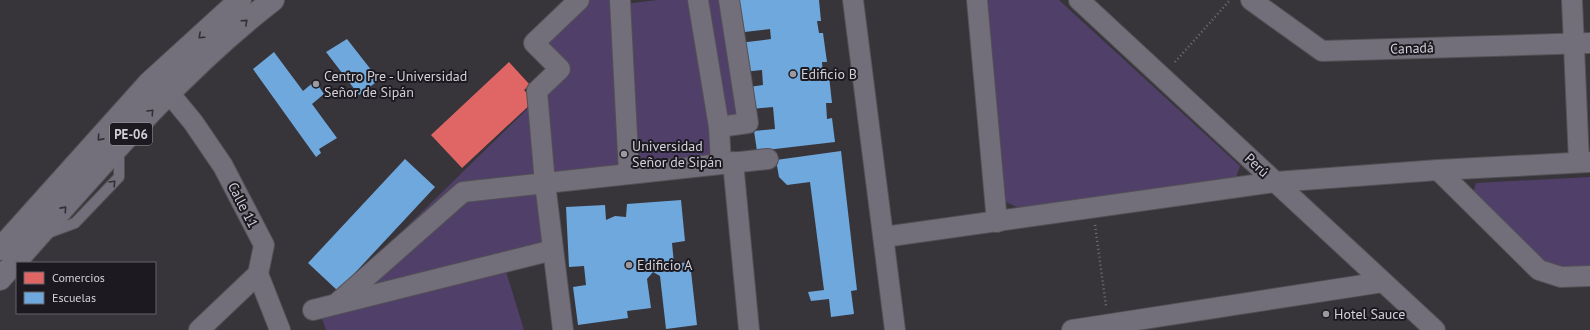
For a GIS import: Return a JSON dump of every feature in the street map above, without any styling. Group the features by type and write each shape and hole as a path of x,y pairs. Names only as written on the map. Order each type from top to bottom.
{"main road":[{"name":"PE-06","path":"1,247 149,83 240,0"},
{"name":"PE-06","path":"0,279 169,93 247,20 273,0"}],"street":[{"path":"563,330 545,183 537,91 560,69 534,43 579,0"},
{"path":"624,0 620,0 629,174"},
{"path":"698,0 718,127 727,163 749,330"},
{"path":"718,127 748,123 729,0"},
{"path":"854,0 895,330"},
{"path":"977,0 997,222"},
{"name":"Perú","path":"1079,0 1435,330"},
{"name":"Canadá","path":"1251,0 1271,8 1322,51 1581,43"},
{"path":"884,237 1275,182 1438,170 1585,162 1581,43 1572,0"},
{"path":"706,51 735,45"},
{"name":"Calle 11","path":"169,93 193,122 223,166 264,244 258,274"},
{"path":"336,304 462,192 768,158"},
{"path":"1438,170 1539,270 1561,277 1590,276"},
{"path":"313,310 553,250"},
{"path":"201,329 258,274 280,330"},
{"path":"1072,330 1383,282"}],"path":[{"path":"1162,77 1230,0"},
{"path":"1093,207 1109,325"}],"shaded area":[{"path":"585,0 612,0 616,5 657,0 738,0 759,121 710,128 713,159 539,176 547,247 358,294 345,287 568,69 542,43"},
{"path":"984,0 1059,0 1240,166 1236,178 1019,208 1006,202"},
{"path":"1590,177 1590,270 1561,272 1550,266 1473,193 1476,183"},
{"path":"505,268 524,330 326,330 321,316"}],"building: Comercios":[{"path":"509,62 530,85 524,90 534,101 462,168 431,135"}],"building: Escuelas":[{"name":"Edificio B","path":"736,0 819,0 821,21 817,21 819,33 823,33 827,62 822,62 823,77 829,76 832,103 826,103 827,119 832,118 835,142 757,151 754,131 775,129 773,107 752,109 749,87 763,85 762,70 743,72 739,43 771,39 770,29 736,33"},
{"path":"347,39 379,80 359,95 326,52"},
{"path":"274,52 303,91 315,81 324,94 312,104 337,138 319,149 321,153 316,157 253,69"},
{"path":"841,151 857,290 851,291 854,314 831,317 829,299 811,301 808,292 824,290 810,182 787,185 779,177 776,160"},
{"path":"405,159 435,187 338,291 308,263"},
{"name":"Edificio A","path":"681,200 685,241 672,243 674,264 690,262 697,325 666,329 660,276 653,272 647,279 651,308 627,311 628,318 578,325 573,287 586,285 584,266 569,267 566,207 605,205 606,220 615,216 626,217 627,204"}],"place":[{"name":"Edificio B","path":"793,74"},
{"name":"Centro Pre - Universidad Señor de Sipán","path":"316,84"},
{"name":"Universidad Señor de Sipán","path":"624,154"},
{"name":"Edificio A","path":"629,265"},
{"name":"Hotel Sauce","path":"1326,314"}]}
